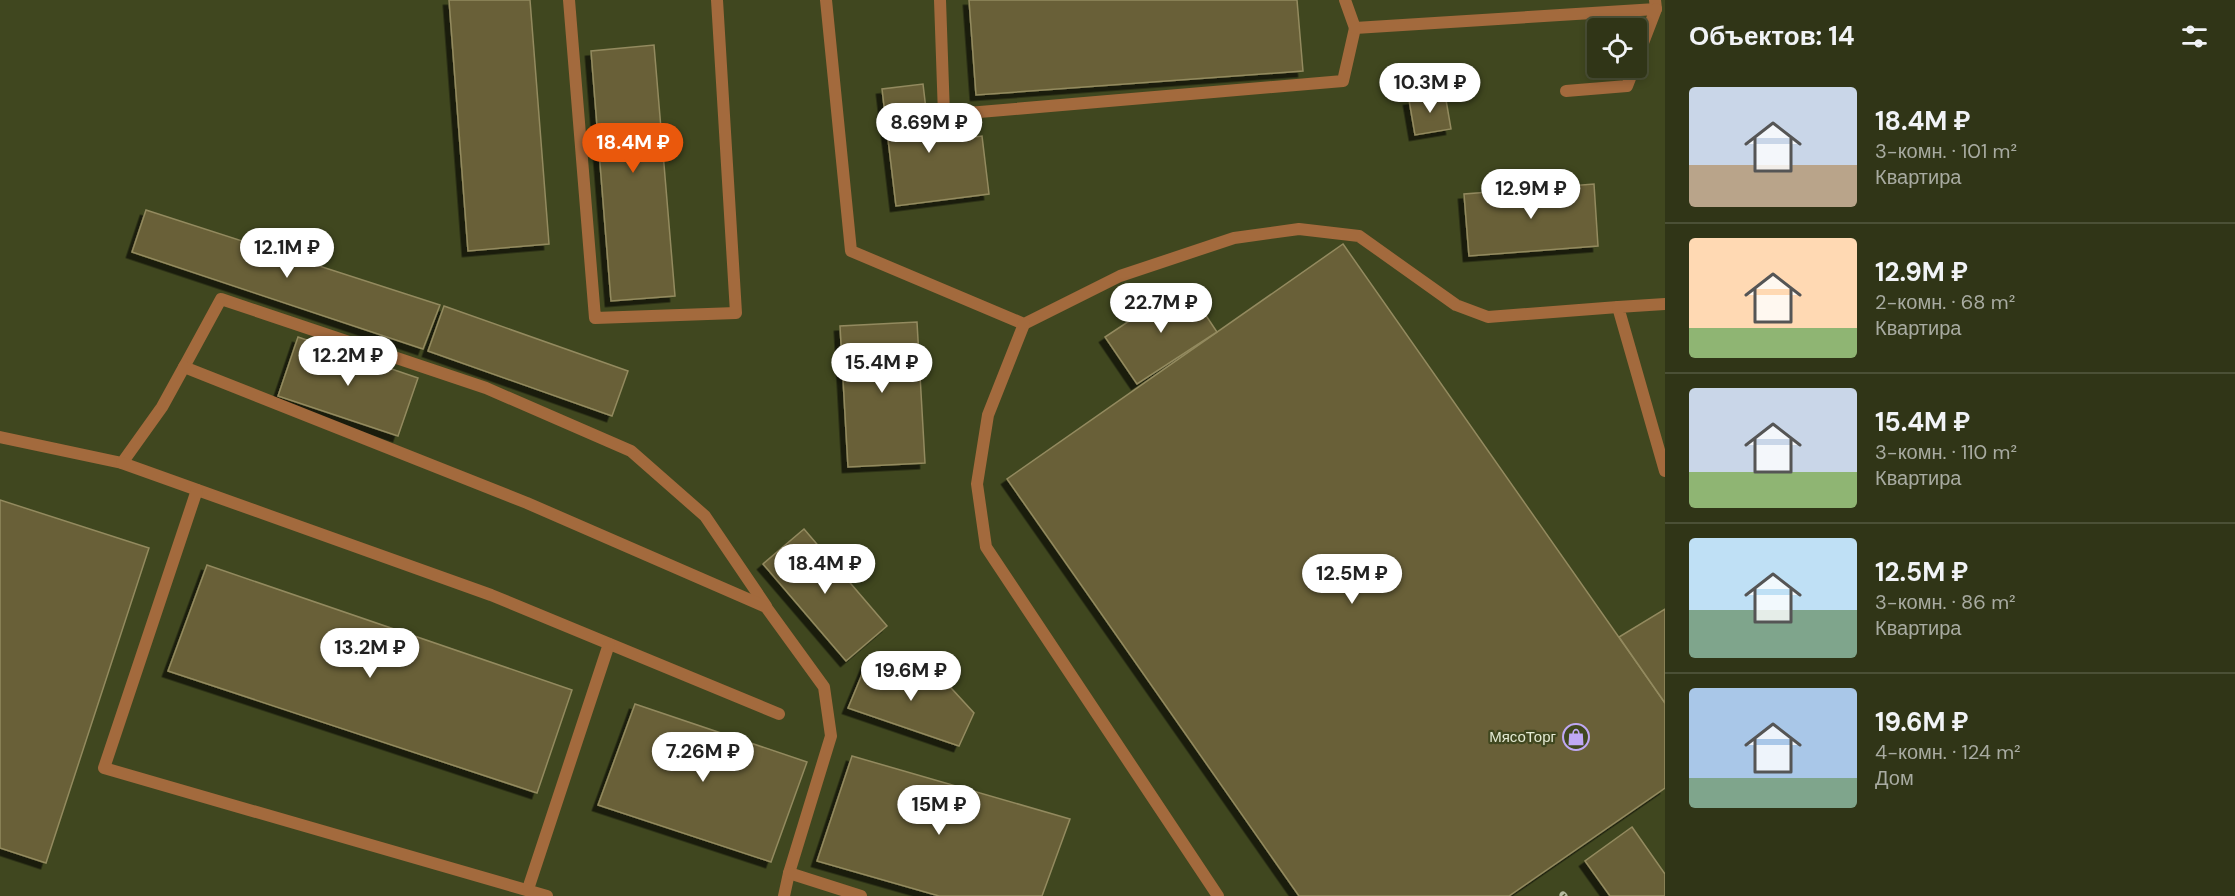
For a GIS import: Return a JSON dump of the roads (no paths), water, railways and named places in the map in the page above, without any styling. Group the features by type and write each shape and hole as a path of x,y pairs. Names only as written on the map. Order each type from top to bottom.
{"lane":[{"path":"569,0 595,318 736,313 717,0"},
{"path":"826,0 851,251 1024,324"},
{"path":"939,0 944,115 1343,81 1355,28 1345,0"},
{"path":"1355,28 1656,4 1647,30"},
{"path":"1566,91 1627,86 1630,78"},
{"path":"1218,896 986,547 977,483 982,449 988,415 1024,324 1120,276 1234,238 1299,229 1359,236 1456,304 1488,317 1665,304"},
{"path":"122,463 162,407 221,299 486,388 631,451 705,516 766,607 824,687 831,736 784,896"},
{"path":"1618,307 1665,471"},
{"path":"184,367 527,503 766,607"},
{"path":"0,437 122,463 491,595 779,714"},
{"path":"197,490 105,768 547,896"},
{"path":"528,889 609,644"},
{"path":"789,873 861,896"}],"place":[{"name":"МясоТорг","path":"1576,737"}]}
